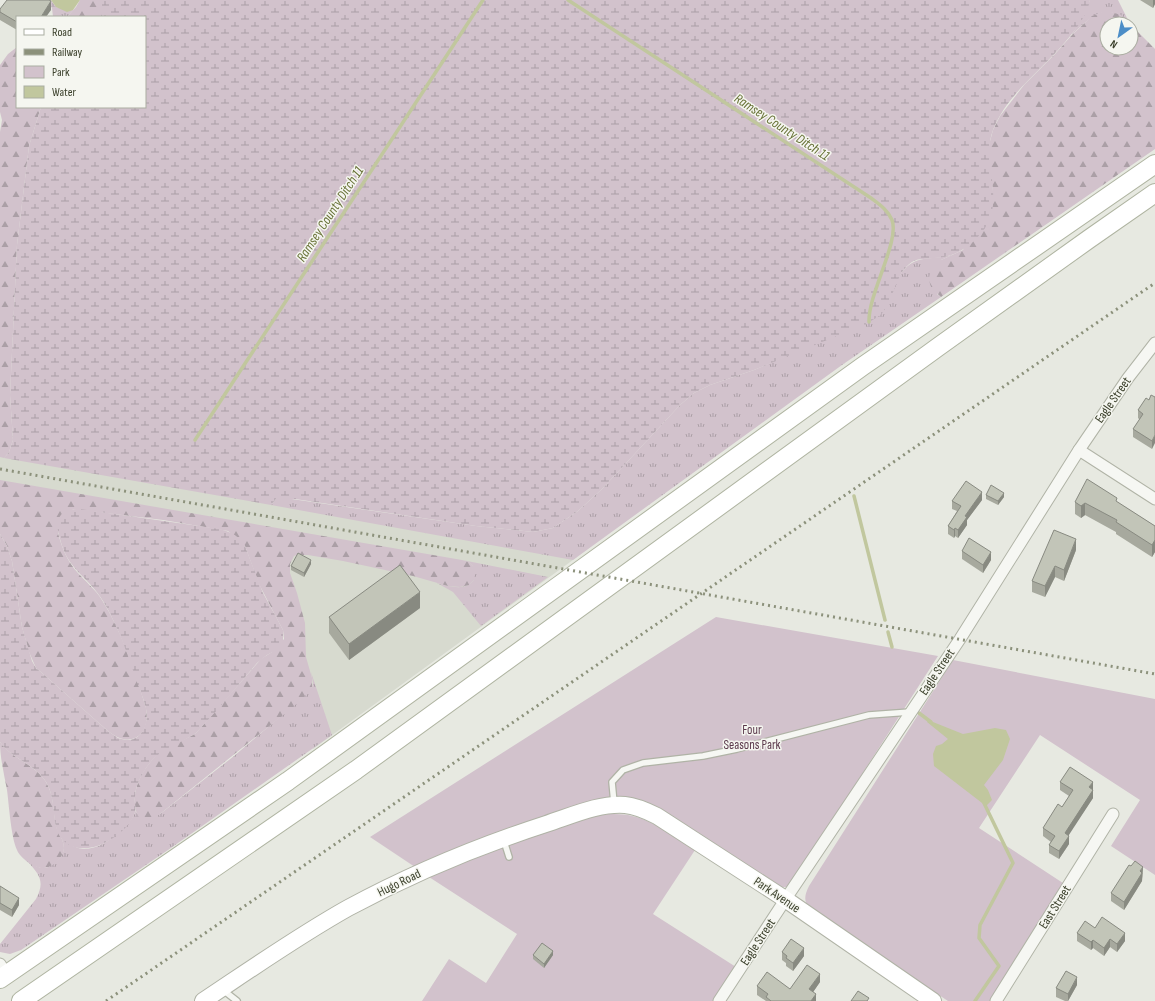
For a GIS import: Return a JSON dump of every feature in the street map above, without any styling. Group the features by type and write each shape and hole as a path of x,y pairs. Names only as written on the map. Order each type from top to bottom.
{"main road":[{"path":"2,973 288,781 831,389 1155,164"},
{"path":"20,1001 356,770 944,342 1155,193"}],"street":[{"name":"Eagle Street","path":"720,1001 785,900 960,639 1079,450 1128,378 1155,343"},
{"path":"1079,450 1155,499"},
{"name":"Hugo Road","path":"203,1001 294,940 349,908 408,878 503,839 595,808 614,805"},
{"name":"Park Avenue","path":"614,805 627,805 657,816 785,900 933,1001"},
{"name":"East Street","path":"996,1001 1113,814"}],"lane":[{"path":"614,805 612,782 623,770 643,763 738,750 869,715 910,712"},
{"path":"503,839 509,857"},
{"path":"221,989 237,1001"}],"shaded area":[{"path":"0,455 577,557 313,749 262,530 0,484"}],"green space":[{"path":"47,0 51,0 56,7 73,10 76,7 68,16 53,16 52,8"},
{"path":"80,0 102,0 102,16 68,16"},
{"path":"102,0 1090,0 1084,17 1074,32 1057,52 1016,94 999,117 993,130 990,142 993,192 991,217 985,228 970,245 957,253 943,257 920,259 912,262 902,272 883,312 866,324 754,370 710,385 694,393 680,405 602,489 578,511 553,528 533,532 476,526 295,499 276,499 271,505 4,458 9,452 13,440 10,395 17,245 29,146 41,108 146,108 146,16 102,16"},
{"path":"1090,0 1118,0 1126,16 1119,16 1106,12 1099,14 1085,22 1071,36 1084,15"},
{"path":"1108,11 1122,16 1099,16 1099,56 1139,56 1139,33 1155,49 1155,149 941,297 932,289 930,284 929,278 931,271 941,260 963,250 993,191 988,158 989,145 993,130 1000,116 1024,85 1071,36 1092,16"},
{"path":"16,48 16,108 41,108 29,146 17,245 10,395 13,440 9,452 4,458 0,457 0,132 2,120 0,112 0,65 8,54"},
{"path":"952,255 941,260 937,294 941,297 842,365 573,560 271,505 276,499 285,498 476,526 533,532 553,528 578,511 602,489 680,405 694,393 710,385 754,370 791,354 899,277 904,269 910,264 922,259"},
{"path":"0,480 462,560 469,562 473,566 475,569 475,576 474,580 469,585 460,587 448,586 413,576 343,561 308,555 294,556 290,564 290,573 305,623 306,657 312,678 312,687 293,707 160,814 152,820 144,821 136,811 135,795 139,779 148,765 166,748 196,733 261,659 272,652 284,639 283,630 259,584 245,546 228,531 163,520 73,509 58,533 61,544 71,564 97,593 116,625 146,708 147,718 145,726 138,737 124,739 116,737 36,668 29,652 22,627 12,561 7,546 0,534"},
{"path":"80,509 212,528 233,534 245,546 263,593 283,630 283,642 280,648 267,655 257,663 196,733 165,750 149,764 141,775 136,788 135,811 129,824 112,839 91,848 70,846 62,839 56,827 51,794 44,779 34,769 5,748 0,742 0,534 7,546 12,561 22,627 32,661 36,668 118,738 125,740 134,739 140,735 145,726 147,715 144,703 118,630 97,592 68,559 59,537 58,521 61,514 69,510"},
{"path":"462,560 548,577 481,626 453,592 437,583 457,587 470,584 474,580 473,566 469,562"},
{"name":"Four Seasons Park","path":"716,617 938,656 792,883 786,887 779,887 640,802 415,867 370,837"},
{"path":"953,660 1155,699 1155,875 1111,846 1140,800 1040,735 979,828 1066,885 990,1001 948,1001 817,914 807,905 805,899 809,886"},
{"path":"311,672 332,735 168,850 21,950 10,954 0,952 0,944 36,899 39,893 41,883 40,879 36,871 28,862 41,868 46,868 52,865 60,858 64,849 61,838 71,845 83,849 98,846 107,842 122,831 133,817 136,810 137,814 160,814 234,756 301,699 312,687 313,683"},
{"path":"0,742 11,753 36,771 49,787 56,826 64,848 60,858 48,867 40,868 32,865 21,856 17,850 12,829 7,790 1,760"},
{"path":"621,814 637,817 663,829 695,850 653,914 736,967 714,1001 422,1001 449,959 486,983 517,934 429,877 478,855 578,818"}],"water":[{"path":"51,0 80,0 73,10 67,12 56,7"},
{"path":"928,720 963,734 995,728 1006,730 1010,739 1003,760 984,785 992,800 986,806 934,766 933,754 936,746 942,744 948,739 927,722"}],"building":[{"path":"7,0 51,1 42,16 16,16 16,21 0,12 0,9"},
{"path":"1151,395 1155,397 1155,435 1152,441 1133,429 1143,414 1138,410 1146,398 1149,400"},
{"path":"1087,479 1117,498 1116,501 1155,526 1155,540 1152,545 1116,522 1117,520 1085,503 1081,506 1075,502"},
{"path":"966,481 982,492 965,516 967,517 958,530 955,528 954,530 948,526 961,506 952,501"},
{"path":"991,485 1004,493 998,501 986,495"},
{"path":"1054,530 1076,539 1064,570 1055,566 1045,586 1032,581"},
{"path":"969,538 991,552 983,565 962,551"},
{"path":"298,553 311,560 304,573 291,566"},
{"path":"400,565 420,592 349,644 329,617"},
{"path":"1070,767 1093,782 1089,787 1093,790 1065,833 1069,836 1059,851 1049,845 1055,836 1043,828 1058,804 1062,807 1073,790 1060,782"},
{"path":"1135,861 1143,867 1140,871 1142,873 1124,902 1111,893 1129,865 1131,866"},
{"path":"0,886 19,898 12,910 0,903"},
{"path":"1102,917 1125,933 1117,944 1110,939 1104,948 1093,940 1091,942 1077,933 1085,921 1095,928"},
{"path":"791,939 804,948 793,963 786,958 787,956 782,952"},
{"path":"542,943 553,951 544,964 533,955"},
{"path":"807,965 820,974 809,989 816,994 811,1001 771,1001 766,997 768,994 757,986 767,972 790,989"},
{"path":"1066,971 1077,977 1068,994 1056,988"},
{"path":"858,991 869,998 867,1001 851,1001"}],"waterway":[{"name":"Ramsey County Ditch 11","path":"195,440 483,0"},
{"name":"Ramsey County Ditch 11","path":"568,0 871,198 886,210 892,220 892,241 873,297 869,322"},
{"path":"854,496 885,620"},
{"path":"888,632 892,647"},
{"path":"919,713 931,722"},
{"path":"975,1001 999,966 979,938 980,925 1013,863 983,801"}],"railway":[{"path":"106,1001 1155,283"},
{"path":"0,469 1155,674"}]}
